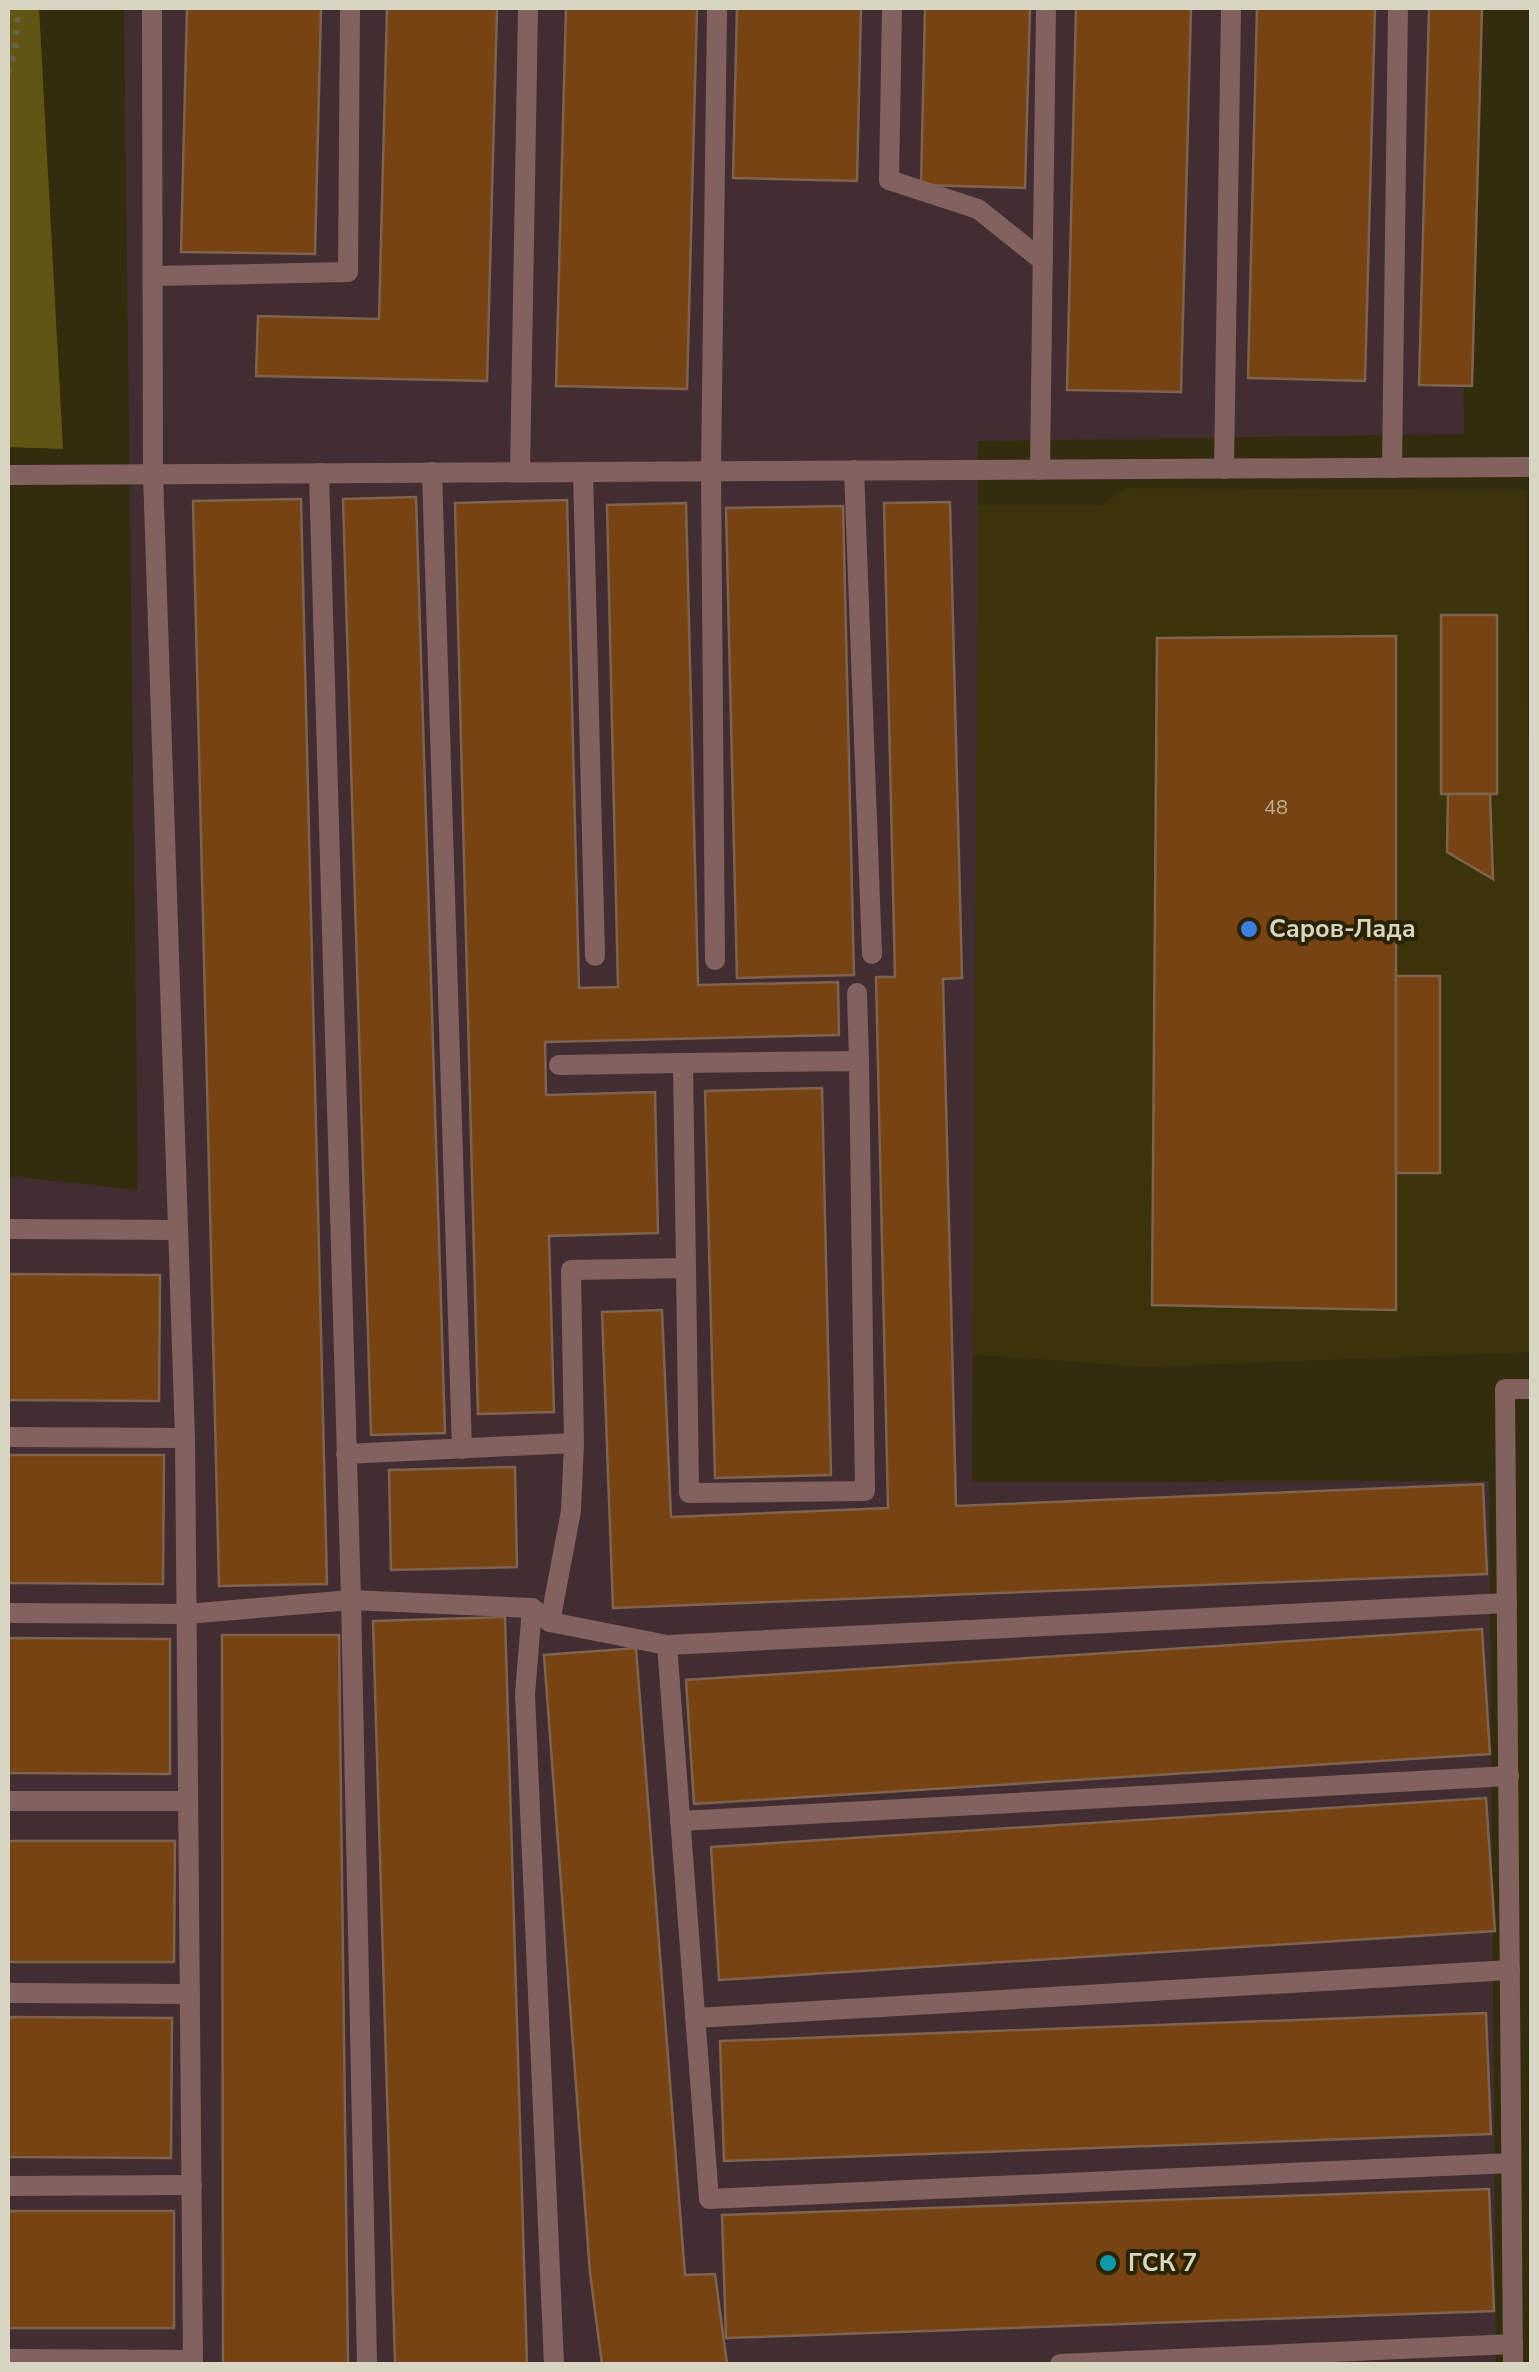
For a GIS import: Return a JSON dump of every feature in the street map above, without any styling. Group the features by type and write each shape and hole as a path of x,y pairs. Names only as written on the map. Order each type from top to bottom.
{"lane":[{"path":"8,2358 193,2362 186,1438 153,474 152,8"},
{"path":"153,276 348,272 350,8"},
{"path":"520,472 528,8"},
{"path":"715,960 711,471 717,8"},
{"path":"892,8 889,180 978,209 1043,262"},
{"path":"1040,470 1046,8"},
{"path":"1224,469 1231,8"},
{"path":"1392,468 1398,8"},
{"path":"8,475 1532,467"},
{"path":"854,470 872,954"},
{"path":"432,472 462,1449"},
{"path":"583,472 595,956"},
{"path":"319,473 351,1600 367,2364"},
{"path":"682,1063 689,1493 865,1490 857,993"},
{"path":"559,1064 858,1060"},
{"path":"8,1229 178,1230"},
{"path":"550,1622 571,1511 571,1270 686,1268"},
{"path":"1060,2364 1513,2354 1505,1390 1532,1389"},
{"path":"8,1437 186,1438"},
{"path":"346,1454 574,1443"},
{"path":"8,1613 187,1614 351,1600 532,1608 550,1622 667,1645 1507,1603"},
{"path":"532,1608 525,1694 554,2364"},
{"path":"667,1645 709,2199 1511,2163"},
{"path":"680,1821 1508,1776"},
{"path":"8,1801 188,1801"},
{"path":"695,2018 1510,1970"},
{"path":"8,1993 190,1994"},
{"path":"8,2186 192,2185"}],"path":[{"path":"8,73 15,53 18,8"}],"shaded area":[{"path":"8,8 39,8 63,449 8,447"},
{"path":"124,8 1460,8 1464,434 978,441 972,1482 1489,1481 1496,2364 8,2364 8,1176 138,1190"},
{"path":"1127,488 1527,490 1531,1352 1145,1367 953,1353 963,505 1102,505"}],"building":[{"path":"187,8 321,8 315,254 181,252"},
{"path":"387,8 497,8 487,381 256,376 258,316 379,319"},
{"path":"566,8 697,8 687,389 556,386"},
{"path":"737,8 861,8 857,181 733,178"},
{"path":"925,8 1030,8 1025,188 921,185"},
{"path":"1076,8 1191,8 1181,392 1067,390"},
{"path":"1257,8 1375,8 1365,381 1248,378"},
{"path":"1429,8 1482,8 1472,386 1419,385"},
{"path":"416,497 445,1433 371,1435 343,499"},
{"path":"301,499 327,1584 219,1586 193,501"},
{"path":"567,500 579,988 618,987 607,505 686,503 698,985 838,982 839,1035 545,1042 546,1095 655,1092 658,1233 549,1236 554,1412 478,1414 455,503"},
{"path":"950,502 962,978 943,979 956,1506 1483,1484 1487,1574 613,1608 602,1312 662,1310 671,1517 888,1508 876,977 895,977 884,503"},
{"path":"843,506 854,975 737,978 726,508"},
{"path":"1441,615 1497,615 1497,794 1441,794"},
{"path":"1396,636 1396,1310 1152,1305 1157,638"},
{"path":"1448,794 1490,794 1493,879 1447,852"},
{"path":"1396,976 1440,976 1440,1173 1396,1173"},
{"path":"822,1088 831,1475 715,1478 705,1091"},
{"path":"8,1274 160,1275 159,1401 8,1400"},
{"path":"8,1455 164,1455 163,1584 8,1583"},
{"path":"515,1467 517,1567 391,1570 389,1470"},
{"path":"505,1617 527,2364 395,2364 373,1621"},
{"path":"1482,1629 1490,1754 694,1804 686,1680"},
{"path":"222,1635 339,1635 348,2364 223,2364"},
{"path":"8,1638 170,1639 170,1774 8,1773"},
{"path":"636,1648 685,2275 715,2274 727,2364 602,2364 590,2273 544,1655"},
{"path":"1486,1798 1495,1931 719,1980 711,1847"},
{"path":"8,1841 175,1841 174,1962 8,1962"},
{"path":"1486,2013 1491,2134 724,2161 720,2041"},
{"path":"8,2017 172,2018 171,2158 8,2157"},
{"name":"ГСК 7","path":"1489,2189 1494,2311 726,2338 722,2215"},
{"path":"8,2211 174,2211 174,2328 8,2328"}],"place":[{"name":"Саров-Лада","path":"1249,929"},
{"name":"ГСК 7","path":"1108,2263"}]}
